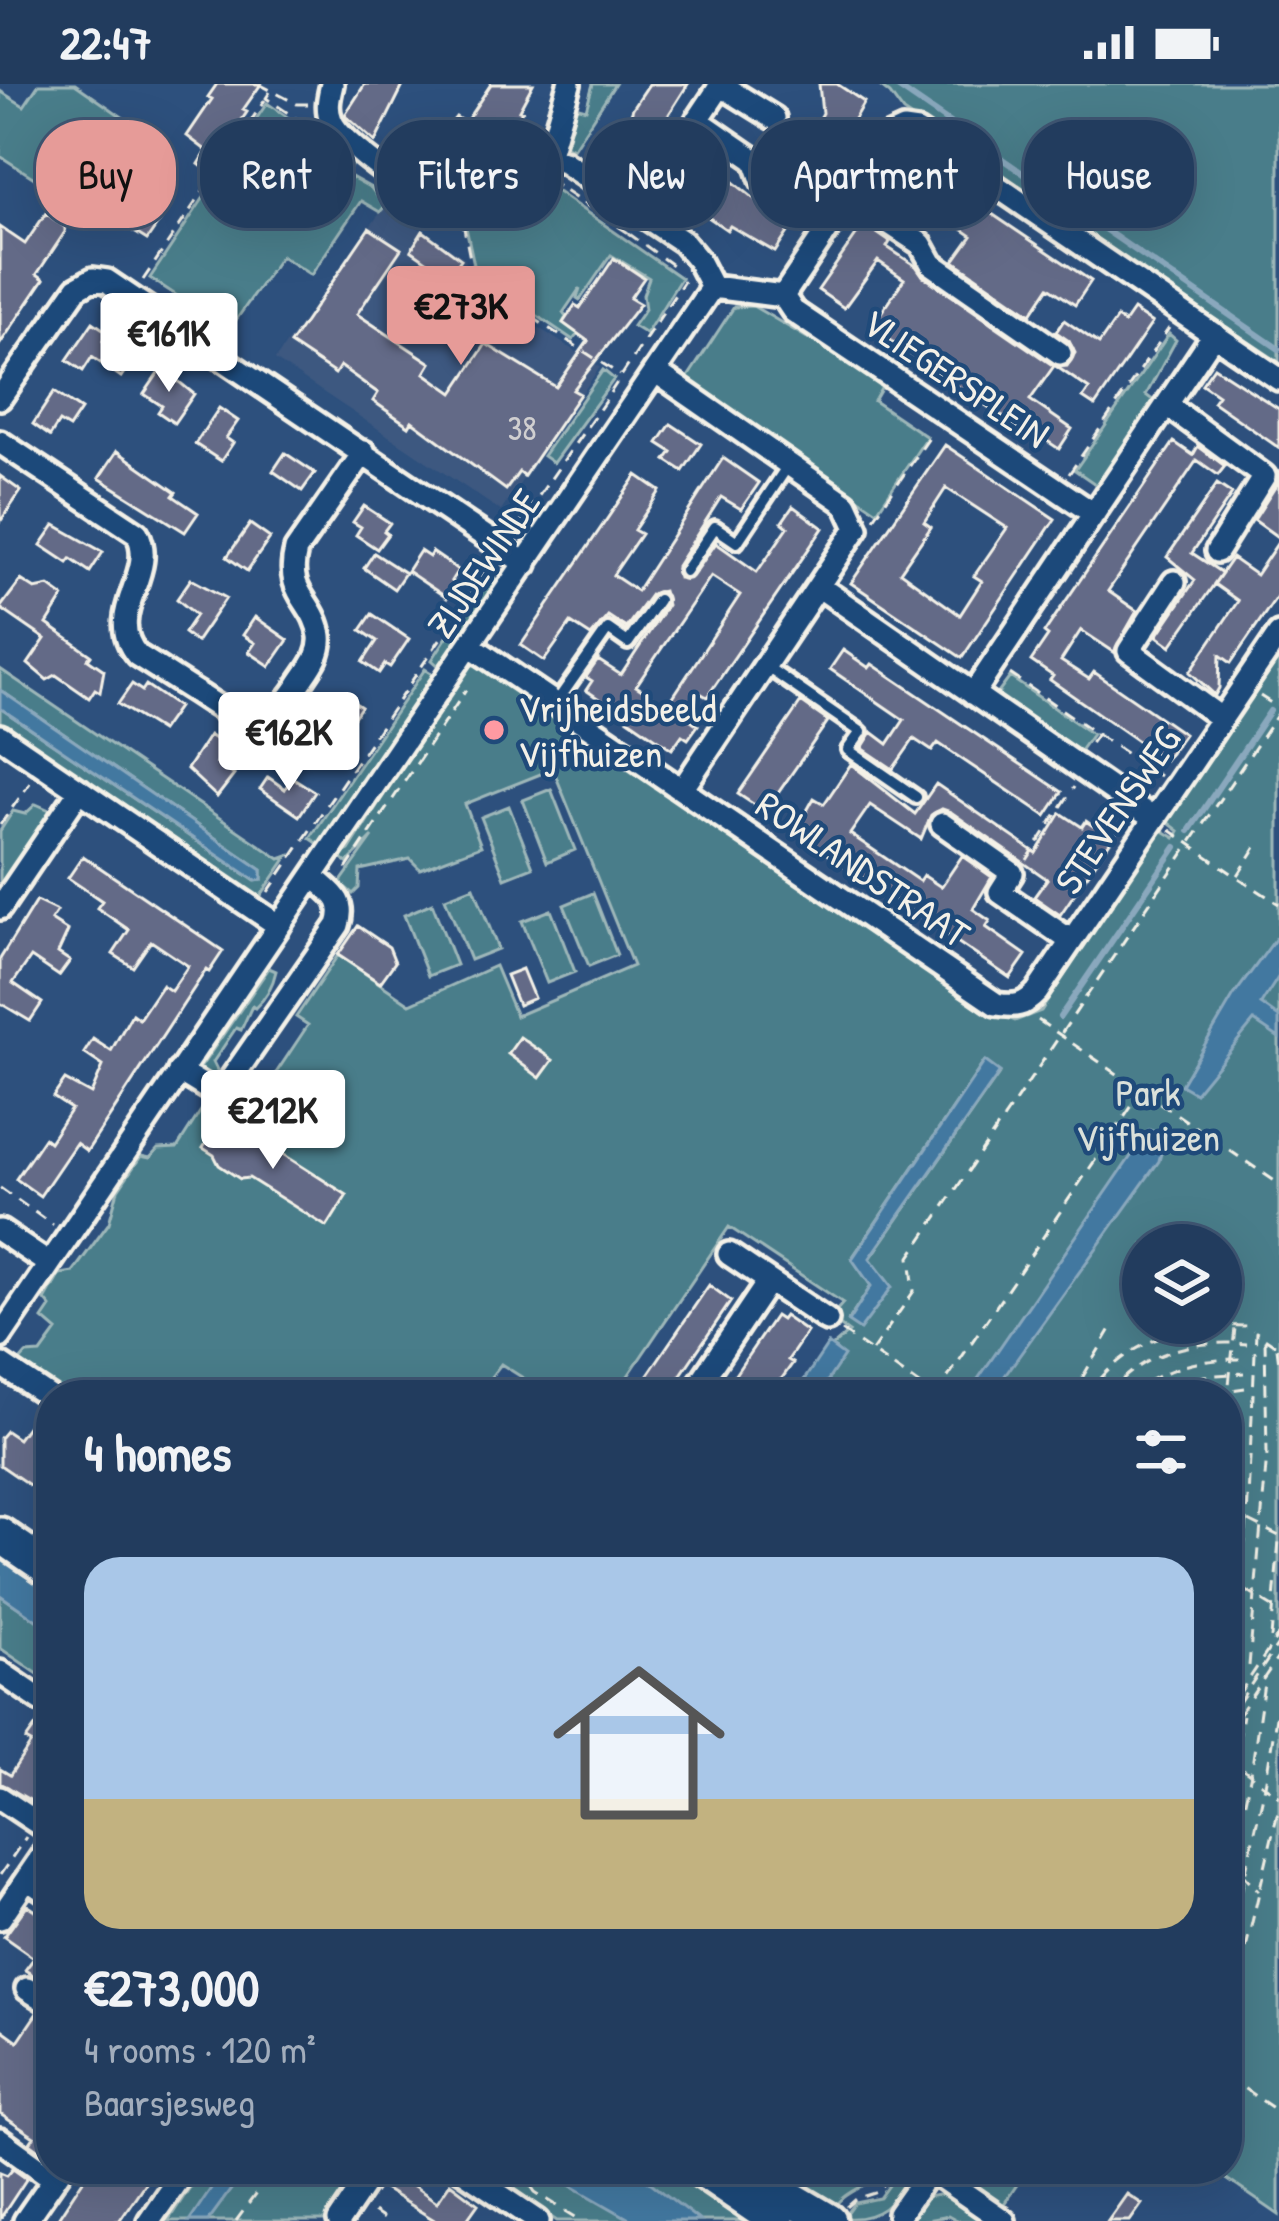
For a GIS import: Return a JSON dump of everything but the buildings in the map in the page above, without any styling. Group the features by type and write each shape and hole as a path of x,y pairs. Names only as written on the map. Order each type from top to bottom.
{"street":[{"path":"558,120 568,84"},
{"path":"697,120 720,85 774,118"},
{"path":"330,94 329,117 343,138 377,162"},
{"path":"1000,189 1279,379"},
{"path":"663,228 683,242 712,287 783,296 829,228"},
{"path":"897,228 921,244 932,264 1060,353"},
{"path":"0,398 77,288 93,279 106,281 526,564"},
{"name":"ZIJDEWINDE","path":"0,1337 712,287"},
{"name":"VLIEGERSPLEIN","path":"783,296 793,311 1094,514"},
{"path":"973,694 1214,334"},
{"path":"656,373 846,504 857,528 683,788"},
{"path":"1167,404 1264,476 1216,551"},
{"path":"0,442 136,533 143,545 142,558 123,625 125,641 137,655 241,722 262,721 281,711 319,653 317,624 295,590 291,568 296,550 364,452"},
{"name":"STEVENSWEG","path":"1174,582 1129,652 1222,719"},
{"path":"820,588 1154,818"},
{"name":"STEVENSWEG","path":"1014,1007 1028,1003 1037,992 1279,634"},
{"name":"ROWLANDSTRAAT","path":"471,646 996,1004 1014,1007"},
{"path":"0,736 279,926"},
{"path":"0,908 80,790"},
{"name":"STEVENSWEG","path":"942,824 1012,873 1000,892 1071,941"},
{"path":"179,1071 210,1090 227,1085 338,925 340,899 314,878"},
{"path":"0,1231 49,1264"},
{"path":"729,1255 826,1320"},
{"path":"702,1380 768,1282"},
{"path":"0,1364 36,1388"},
{"path":"0,1534 36,1559"},
{"path":"0,1672 36,1697"},
{"path":"0,1798 36,1822"},
{"path":"0,1918 36,1866"},
{"path":"27,1879 36,1885"},
{"path":"27,1989 36,1995"},
{"path":"0,2140 36,2161"},
{"path":"25,2221 51,2184"},
{"path":"149,2221 175,2184"},
{"path":"339,2221 364,2184"},
{"path":"483,2184 538,2221"},
{"path":"723,2184 777,2221"},
{"path":"769,2184 834,2219"},
{"path":"895,2219 920,2184"},
{"path":"951,2184 1004,2221"}],"lane":[{"path":"685,571 715,527 737,542 789,464"},
{"path":"556,703 608,628 628,643 658,600"},
{"path":"766,667 861,732 848,750 916,797"}],"path":[{"path":"259,84 271,92"},
{"path":"131,297 273,89 297,104"},
{"path":"291,115 297,104 330,94"},
{"path":"266,98 298,120"},
{"path":"464,228 474,279 620,375 688,274 627,232"},
{"path":"1058,490 1180,312"},
{"path":"256,910 610,394"},
{"path":"857,528 873,518 946,414"},
{"path":"994,663 1175,787"},
{"path":"872,1351 914,1291 910,1257 1279,712"},
{"path":"1012,873 1021,870 1097,734"},
{"path":"0,826 42,765"},
{"path":"1154,818 1279,904"},
{"path":"1237,877 1258,844"},
{"path":"1014,1007 1062,1033 1279,1184"},
{"path":"945,1380 1142,1091"},
{"path":"0,1188 69,1236"},
{"path":"826,1320 914,1380"},
{"path":"1242,1328 1256,1331 1278,1347 1279,1364"},
{"path":"1081,1380 1111,1329"},
{"path":"1242,1577 1256,1331"},
{"path":"1249,1666 1267,1454 1265,1338"},
{"path":"1242,1343 1247,1344"},
{"path":"1100,1380 1111,1366 1144,1344"},
{"path":"1122,1380 1169,1351 1202,1344"},
{"path":"1230,1380 1234,1344"},
{"path":"1156,1380 1178,1367 1247,1359"},
{"path":"1194,1380 1244,1373"},
{"path":"1247,1520 1279,1538 1271,1638"},
{"path":"1242,1589 1276,1609"},
{"path":"1242,1690 1279,1634"},
{"path":"1242,1698 1279,1642"},
{"path":"1242,1710 1279,1656"},
{"path":"1242,1807 1264,1683"},
{"path":"1242,1890 1279,1698"},
{"path":"1242,1721 1243,1715"},
{"path":"1242,1768 1279,1797"},
{"path":"1246,1948 1279,1807"},
{"path":"1242,1874 1259,1892"},
{"path":"1242,2087 1279,2112"},
{"path":"236,2221 263,2184"},
{"path":"305,2184 354,2199"},
{"path":"530,2184 582,2221"},
{"path":"834,2219 850,2202 878,2192 884,2184"}],"shaded area":[{"path":"377,217 377,228 419,228 465,258 470,284 600,367 501,511 275,360"},
{"path":"0,690 262,870 262,880 256,881 0,708"},
{"path":"1279,934 1279,976 1261,1004 1279,1017 1279,1038 1254,1021 1195,1093 1181,1085 1234,995"},
{"path":"985,1061 1000,1072 870,1258 892,1287 860,1330 848,1322 871,1286 852,1259"},
{"path":"1149,1130 1159,1133 1164,1142 1159,1161 1002,1380 977,1380"},
{"path":"828,1344 844,1356 828,1380 804,1380"},
{"path":"0,1559 36,1583 36,1620 0,1595"},
{"path":"214,2184 235,2184 208,2221 189,2221"},
{"path":"568,2184 652,2184 700,2221 633,2221"}],"green space":[{"path":"39,84 75,84 127,120 36,120 36,179 0,156 0,91 24,106"},
{"path":"593,84 615,84 592,120 585,120 585,130 573,149 561,144 567,104 586,109"},
{"path":"877,84 1279,84 1279,362 1077,228 1194,228 1194,120 1024,120 1024,192 1000,176 1000,120 915,120"},
{"path":"267,103 291,120 256,120"},
{"path":"353,178 377,196 377,210 361,201 353,213"},
{"path":"561,195 585,211 585,228 609,228 681,278 646,334 633,326 645,309 643,295 649,278 611,255 580,300 580,288 563,313 563,323 578,334 573,340 476,274 466,228 561,228"},
{"path":"200,203 200,228 343,228 311,275 281,256 229,330 150,278"},
{"path":"753,306 885,382 874,401 927,437 877,511 686,380 734,307"},
{"path":"1169,334 1176,340 1146,395 1154,401 1098,486 1075,470"},
{"path":"603,370 614,379 553,463 543,456"},
{"path":"488,574 499,581 441,668 432,660"},
{"name":"Park Vijfhuizen","path":"1279,652 1279,2215 1234,2184 1242,2184 1242,1380 817,1380 836,1350 832,1347 849,1332 830,1318 843,1303 729,1227 625,1380 526,1380 501,1364 489,1380 36,1383 14,1368 26,1354 41,1353 57,1331 43,1319 51,1307 45,1300 60,1274 73,1272 109,1223 118,1190 141,1156 150,1158 158,1149 177,1148 209,1098 235,1114 248,1097 256,1103 308,1025 296,1017 338,955 410,1004 495,966 516,1016 633,966 553,769 465,804 481,846 420,869 410,859 360,870 359,888 353,894 340,883 373,837 347,863 337,856 349,850 466,665 495,674 589,742 1015,1021 1041,1011 1160,829 1175,838 1179,831 1166,821","holes":["984,1062 1000,1073 870,1259 884,1278 848,1321 871,1286 852,1258"]},
{"path":"0,669 280,859 288,856 260,897 0,725 0,708 255,881 262,880 262,870 0,690"},
{"path":"425,669 436,676 320,845 310,838"},
{"path":"1010,677 1092,734 1077,755 996,696"},
{"path":"551,789 575,850 547,862 523,800"},
{"path":"36,804 54,812 0,887 0,831 13,811 25,814"},
{"path":"509,806 533,867 505,878 481,817"},
{"path":"474,887 498,949 470,960 445,898"},
{"path":"593,893 617,955 589,966 564,905"},
{"path":"432,903 456,965 428,976 404,915"},
{"path":"551,910 575,972 547,983 522,921"},
{"path":"269,968 276,971 268,991 213,1062 219,1074 208,1080 196,1074"},
{"path":"0,1595 36,1620 36,1673 0,1648"},
{"path":"192,2184 352,2184 329,2221 168,2221"},
{"path":"502,2184 695,2184 746,2221 557,2221"},
{"path":"781,2184 865,2184 830,2213"},
{"path":"890,2184 906,2184 876,2213 844,2218 855,2203 880,2198"},
{"path":"965,2184 1017,2184 1002,2207"},
{"path":"948,2193 990,2221 957,2221 948,2216 910,2221 927,2197"}],"waterway":[{"path":"893,84 1279,349"},
{"path":"1189,831 1270,711"},
{"path":"1060,1017 1176,847"}],"place":[{"name":"Vrijheidsbeeld Vijfhuizen","path":"494,730"}]}
